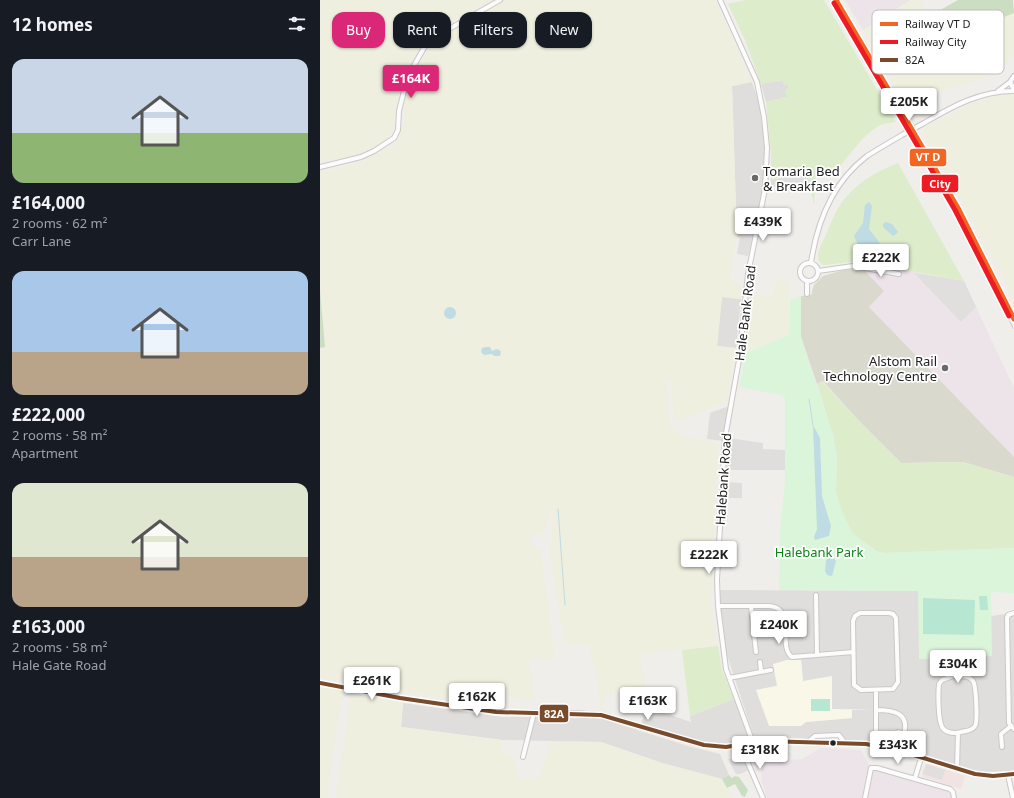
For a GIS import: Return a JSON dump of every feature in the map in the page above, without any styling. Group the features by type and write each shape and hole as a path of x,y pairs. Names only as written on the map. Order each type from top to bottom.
{"street":[{"path":"320,167 361,157 374,151 394,138 398,130 399,111 405,87 413,67 428,41 500,0"},
{"name":"Hale Bank Road","path":"720,0 757,82 764,117 767,174 748,274 739,360 732,402"},
{"path":"998,91 1010,82 1014,76"},
{"path":"811,263 820,220 828,202 841,183 868,156 965,100 998,91 1014,90 1010,82"},
{"path":"811,263 816,266 818,271 815,278 808,281 801,276 800,270 803,265 811,263"},
{"path":"818,271 853,266 899,274"},
{"path":"807,294 808,281"},
{"name":"Halebank Road","path":"732,402 725,438 721,487 718,606 723,650 729,678 753,743"},
{"path":"814,598 817,654"},
{"path":"718,606 773,606 781,611 784,617 788,652 790,656 853,652"},
{"path":"751,606 756,652"},
{"path":"867,613 889,613 894,615 897,620 898,684 893,689 876,690 861,690 855,687 852,621 855,616 867,613"},
{"path":"1002,747 1001,734 1012,727 1007,618 1008,615 1014,613"},
{"path":"760,662 761,671"},
{"path":"729,678 771,670"},
{"path":"948,677 969,678 974,681 976,689 976,723 971,730 958,733 946,732 942,727 940,720 939,684 942,680 948,677"},
{"path":"320,683 400,698 496,712 576,713 602,715 704,745 726,747 753,743 809,741 876,745 980,775 1014,774"},
{"path":"876,690 876,745"},
{"path":"876,710 892,710 901,717 905,728 904,734 898,732"},
{"path":"523,757 534,713"},
{"path":"957,769 958,733"},
{"path":"809,741 815,736 839,735 845,743"},
{"path":"743,745 748,763 763,798"},
{"path":"915,778 921,758"},
{"path":"865,798 871,768 877,768 915,778 950,790 953,792 954,798"},
{"path":"1008,775 1013,798"}],"shaded area":[{"path":"845,0 911,0 895,10 872,10 872,24 863,30"},
{"path":"783,80 788,84 789,88 787,97 766,102 761,84"},
{"path":"752,82 765,121 767,174 755,239 737,237 732,86"},
{"path":"807,172 810,186 785,192 783,185 770,188 771,180"},
{"path":"740,237 752,239 748,256 737,254"},
{"path":"866,263 964,281 1014,388 1014,457 869,307 884,291 865,271"},
{"path":"847,269 865,271 884,291 869,307 1014,457 1014,477 963,462 901,463 860,422 823,381 817,384 801,337 801,296 811,295 814,285 823,276"},
{"path":"914,273 964,281 976,307 961,322"},
{"path":"722,297 741,299 736,348 717,346"},
{"path":"729,406 723,441 707,439 710,413"},
{"path":"729,438 763,443 763,449 785,450 785,470 726,470"},
{"path":"725,482 742,483 742,498 724,498"},
{"path":"717,590 919,591 919,659 991,656 991,616 1014,613 1014,771 980,772 876,745 845,743 842,737 815,736 809,741 773,744 755,740 724,646","holes":["801,660 803,681 832,709 871,710 852,710 852,718 806,722 760,701 756,690 777,686"]},
{"path":"787,660 801,660 803,681 832,676 832,709 871,710 852,710 852,718 806,722 801,726 769,726 756,690 777,686 773,664"},
{"path":"734,699 751,741 730,746 720,745 689,740 641,725 646,707 691,722 690,716"},
{"path":"403,703 502,717 596,717 688,746 720,754 729,775 722,779 662,763 601,742 503,740 401,727"},
{"path":"756,747 763,747 764,759 755,762 752,760 751,754"},
{"path":"821,748 861,750 871,768 950,789 954,798 767,798 762,782 761,761 802,759"},
{"path":"738,758 739,761 744,760 749,770 736,774 728,759"},
{"path":"926,764 945,770 942,780 923,774"},
{"path":"927,764 965,776 961,789 923,777 922,771"}],"green space":[{"path":"320,0 492,0 470,12 459,12 459,18 451,22 451,12 393,12 393,48 420,48 406,73 398,97 392,134 374,147 355,156 320,162"},
{"path":"505,0 715,0 752,82 732,86 737,237 730,279 742,284 741,299 722,297 717,346 736,348 727,402 678,421 675,419 673,412 672,380 666,381 670,426 682,437 710,440 719,446 712,593 712,608 718,646 640,654 645,686 603,696 604,710 600,710 596,668 593,666 589,645 570,646 564,643 550,557 552,504 544,534 530,536 532,545 541,550 555,660 529,660 534,701 477,692 476,704 320,677 320,348 325,347 320,290 320,170 328,171 357,163 396,143 404,122 404,102 406,89 415,68 427,48 451,48 451,29 459,25 459,48 527,48 527,12 483,12"},
{"path":"746,0 824,0 896,122 881,125 869,133 836,172 816,176 814,205 807,173 771,180 771,154 766,102 787,97 785,90 789,88 788,84 784,85 782,80 761,84 745,40 728,4"},
{"path":"911,0 921,0 925,10 895,10"},
{"path":"958,0 1013,0 1014,13 1004,17 1004,10 940,10"},
{"path":"1014,13 1014,53 1004,66 1004,17"},
{"path":"872,24 872,46 863,30"},
{"path":"888,74 998,74 935,93 921,102 915,111 915,115 912,117"},
{"path":"1014,94 1014,302 1001,274 922,129 976,101 999,95"},
{"path":"898,163 964,281 866,263 851,262 824,265 820,263 818,253 820,247 835,214 847,196 862,182"},
{"path":"775,279 789,282 789,335 746,353 749,294 774,296"},
{"path":"320,290 325,347 320,348"},
{"name":"Halebank Park","path":"801,296 801,337 833,435 837,457 836,492 842,512 853,534 876,551 884,553 1014,548 1014,593 991,592 992,656 919,659 918,591 779,590 780,530 785,480 785,398 781,395 739,387 746,353 789,335 790,300"},
{"path":"822,381 901,463 963,462 1014,477 1014,548 884,553 876,551 853,534 842,512 836,492 837,457 833,435 817,384"},
{"path":"979,596 987,596 988,610 980,610"},
{"path":"923,598 975,600 974,635 923,634"},
{"path":"718,646 722,670 734,699 690,716 682,650"},
{"path":"320,686 342,691 327,798 320,798"},
{"path":"351,694 403,703 401,727 503,740 501,751 510,757 515,763 515,771 519,780 540,777 551,741 601,742 662,763 722,779 733,798 335,798"},
{"path":"811,699 830,699 830,711 811,711"},
{"path":"729,775 732,778 735,776 739,777 748,790 745,797 742,796 735,784 727,788 722,779"}],"water":[{"path":"869,202 872,206 869,229 882,246 871,251 859,247 854,236 863,223 865,205"},
{"path":"886,222 892,224 898,232 895,235 893,236 883,227 883,224"},
{"path":"450,307 454,309 456,313 454,317 450,319 446,317 444,313 446,309"},
{"path":"490,347 492,351 497,349 501,351 500,356 494,356 492,354 484,355 481,352 482,348"},
{"path":"813,425 820,438 822,496 831,526 829,536 815,540 814,537 817,529"},
{"path":"833,557 836,561 832,576 827,575 825,571 826,560"}],"waterway":[{"path":"809,399 813,425"},
{"path":"558,509 565,605"}],"railway":[{"path":"831,0 872,69"},
{"path":"875,74 955,210 1014,330"}],"transit line":[{"path":"836,0 872,61"},
{"path":"879,74 958,208 1014,319"},
{"name":"82A","path":"320,683 400,698 496,712 601,715 704,745 726,747 764,741 866,744 904,752 975,774 993,776 1014,774"}],"rail line":[{"name":"City","path":"834,3 872,68"},
{"name":"City","path":"876,74 955,210 1009,316"}],"place":[{"name":"Tomaria Bed & Breakfast","path":"755,178"},
{"name":"Alstom Rail Technology Centre","path":"945,368"}]}
